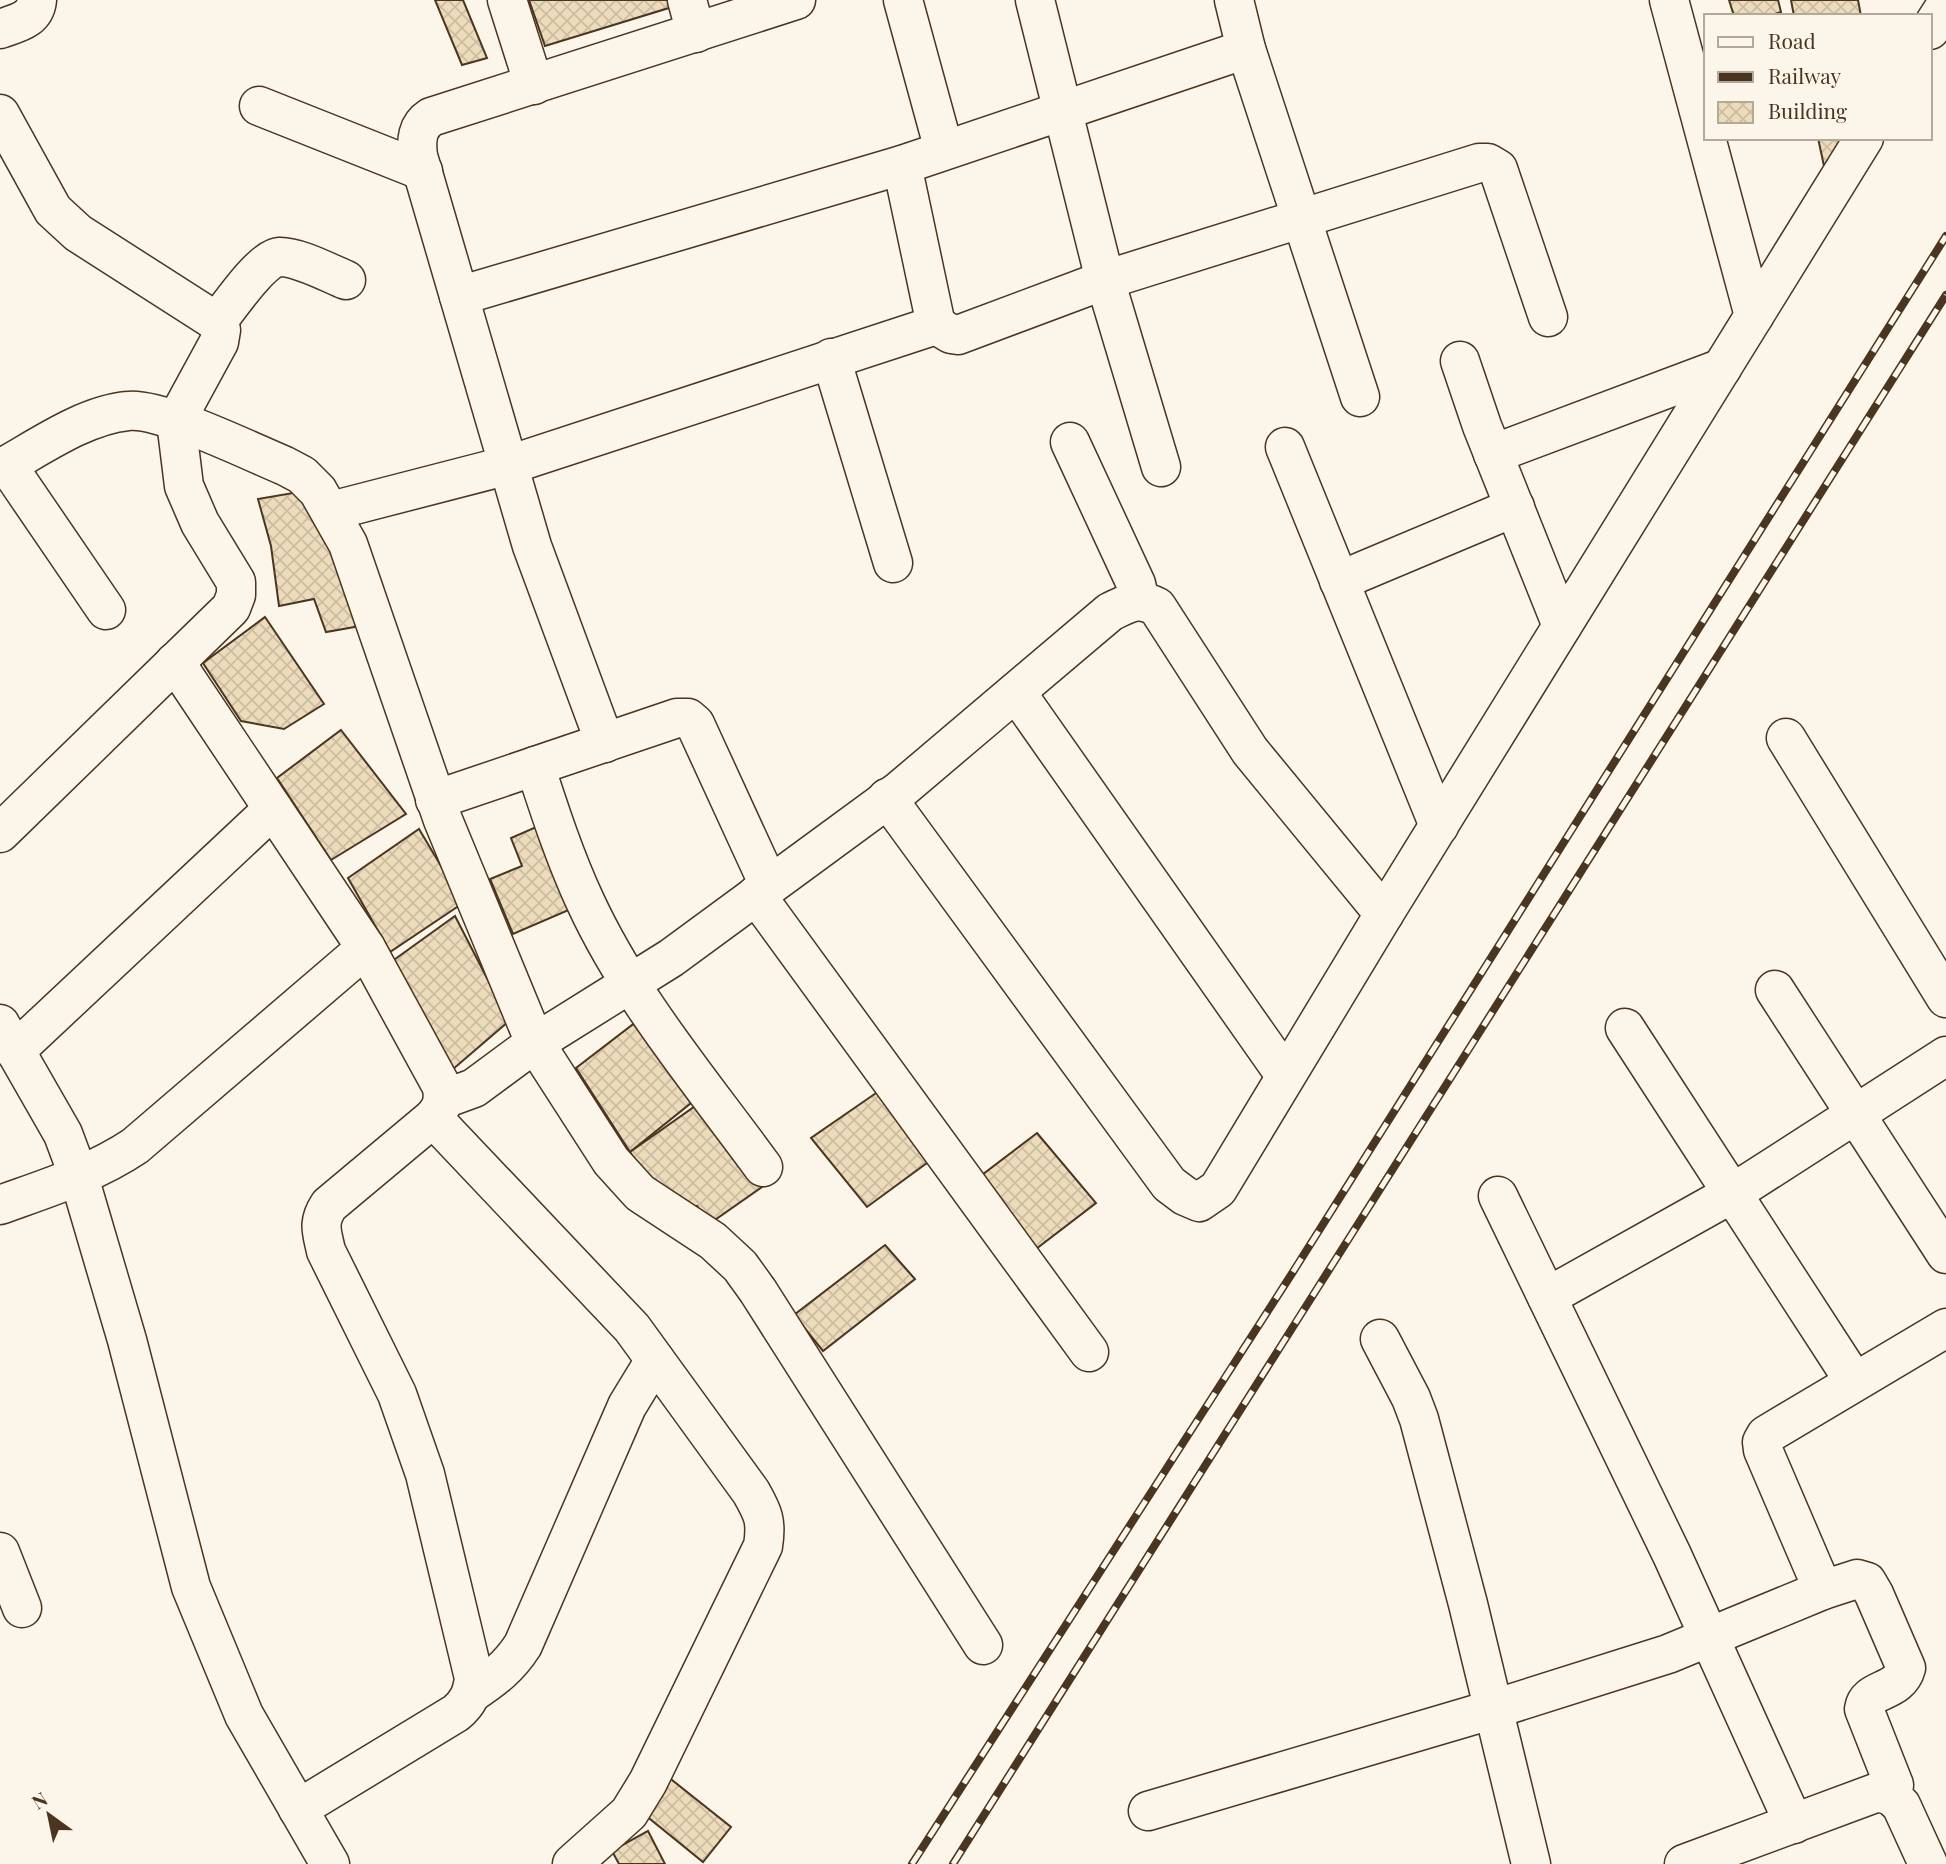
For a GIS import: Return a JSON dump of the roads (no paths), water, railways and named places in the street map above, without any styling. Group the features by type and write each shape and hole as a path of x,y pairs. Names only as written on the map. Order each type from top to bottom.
{"street":[{"path":"0,29 27,19 36,10 37,0"},
{"path":"507,0 534,85"},
{"path":"605,743 532,546 417,143 423,122 431,117 534,85 692,17 796,0"},
{"path":"903,0 944,150"},
{"path":"1035,0 1105,280 1161,467"},
{"path":"1234,0 1246,49 1360,397"},
{"path":"1669,0 1704,130"},
{"path":"1932,27 1946,5"},
{"path":"459,296 902,165 1246,49"},
{"path":"258,106 423,171"},
{"path":"0,114 53,210 78,233 217,322 220,330 219,342 176,422 184,486 201,523 236,582 236,595 231,608 0,833"},
{"path":"1707,140 1754,316"},
{"path":"887,799 1169,1184 1199,1202 1218,1189 1438,826 1863,140"},
{"path":"902,165 936,325 951,334 958,335 1105,280 1479,163 1488,163 1497,169 1548,317"},
{"path":"217,322 265,263 277,257 291,258 346,280"},
{"path":"331,511 509,465 936,325"},
{"path":"831,358 893,563"},
{"path":"1460,361 1493,454 1562,626"},
{"path":"1493,454 1722,368"},
{"path":"106,610 4,467 100,417 130,410 164,416 302,475 318,491 352,555 435,800 535,1042 611,1161 640,1192 713,1241 740,1266 983,1645"},
{"path":"1070,442 1139,590 1140,601"},
{"path":"1285,447 1438,826"},
{"path":"1339,581 1514,508"},
{"path":"298,1809 456,1713 466,1705 472,1693 474,1678 425,1474 397,1394 326,1251 321,1229 321,1217 329,1205 438,1109 474,1088 535,1042 671,958 887,799 1110,612 1132,602 1146,601 1157,607 1250,751 1384,914"},
{"path":"175,662 366,948 442,1087 438,1109"},
{"path":"1016,692 1285,1075"},
{"path":"435,800 677,718 688,718 695,724 763,890 1089,1352"},
{"path":"1786,738 1946,998"},
{"path":"535,766 552,820 585,902 630,983 763,1167"},
{"path":"272,809 8,1037 63,1134 79,1177 127,1340 191,1587 244,1715 330,1864"},
{"path":"0,1205 79,1177 135,1146 366,948"},
{"path":"1775,990 1946,1254"},
{"path":"1625,1028 1854,1381"},
{"path":"1547,1297 1732,1193 1946,1056"},
{"path":"438,1109 632,1328 751,1492 763,1513 766,1527 763,1546 648,1782 629,1813 572,1864"},
{"path":"1498,1196 1710,1638 1794,1824"},
{"path":"1380,1339 1419,1419 1531,1864"},
{"path":"1823,1590 1763,1450 1762,1442 1766,1435 1854,1381 1941,1343"},
{"path":"472,1693 501,1674 512,1663 523,1645 627,1406 655,1360"},
{"path":"0,1552 23,1608"},
{"path":"1148,1811 1494,1709 1668,1654 1823,1590 1857,1579 1867,1582 1874,1594 1906,1668 1897,1685 1870,1697 1864,1709 1894,1785 1891,1796"},
{"path":"1684,1864 1878,1792 1891,1796 1901,1805 1928,1864"}],"railway":[{"path":"912,1864 1291,1275 1946,236"},
{"path":"953,1864 1946,295"}]}
